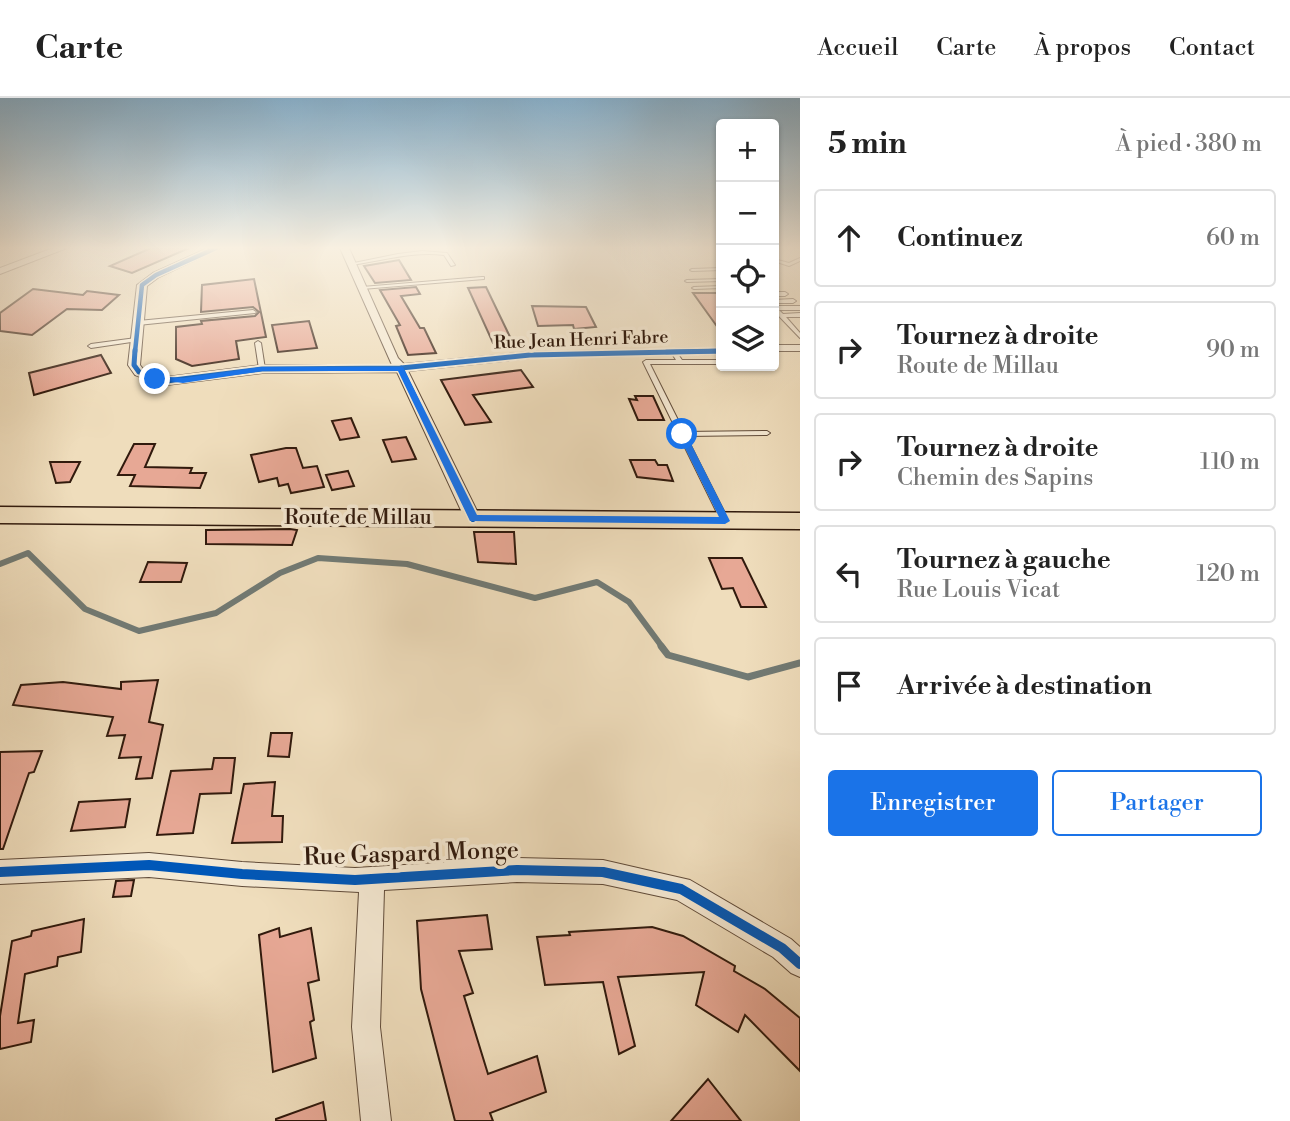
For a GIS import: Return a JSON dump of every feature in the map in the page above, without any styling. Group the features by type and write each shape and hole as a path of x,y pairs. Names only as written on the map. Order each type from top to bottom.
{"main road":[{"name":"Route de Millau","path":"0,515 800,521"}],"street":[{"path":"136,340 141,296"},
{"path":"365,296 393,359 401,368 473,519"},
{"name":"Rue Jean Henri Fabre","path":"136,340 134,365 139,372 155,379 183,381 262,369 401,368 530,355 677,357 716,352"},
{"path":"779,348 800,348"},
{"name":"Rue Gaspard Monge","path":"0,872 149,865 242,874 372,879 517,870 603,872 681,889 782,948 800,964"},
{"path":"372,879 366,1027 376,1121"}],"lane":[{"path":"779,301 793,301"},
{"path":"779,312 800,308"},
{"path":"138,323 253,312"},
{"path":"779,312 800,315"},
{"path":"779,314 796,328 800,336"},
{"path":"91,346 136,340"},
{"path":"258,343 262,369"},
{"path":"716,361 677,357 646,362 725,521"},
{"path":"682,434 767,433"}],"building":[{"path":"24,296 118,296 102,310 67,309 32,335 0,331 0,313"},
{"path":"202,296 257,296 266,337 236,341 239,359 192,366 176,359 176,327 202,324 201,321 255,316 259,312 253,307 201,312"},
{"path":"383,296 403,296 401,296 420,328 424,328 436,353 408,355 396,326 400,325"},
{"path":"472,296 490,296 512,341 493,343"},
{"path":"695,296 716,296 716,325"},
{"path":"532,306 586,307 596,327 574,329 573,325 538,326"},
{"path":"309,321 317,348 278,352 272,325"},
{"path":"101,355 111,373 34,395 29,373"},
{"path":"521,370 533,387 473,395 491,422 465,425 441,380"},
{"path":"635,396 653,396 664,420 638,420 629,399 637,400"},
{"path":"351,418 359,437 340,440 332,421"},
{"path":"406,437 416,459 392,462 383,440"},
{"path":"134,444 155,444 145,467 192,468 190,473 206,473 200,488 130,486 135,475 118,475"},
{"path":"296,448 303,468 317,466 324,487 291,493 288,484 279,486 277,478 259,482 251,455"},
{"path":"630,460 655,460 658,465 667,465 673,481 637,477"},
{"path":"50,462 80,462 70,482 56,483"},
{"path":"348,471 354,486 332,490 326,475"},
{"path":"206,530 297,530 292,545 206,544"},
{"path":"474,532 514,532 516,564 478,562"},
{"path":"709,558 742,558 766,607 741,607 733,588 722,589"},
{"path":"148,562 187,563 181,582 140,582"},
{"path":"158,680 149,722 163,725 152,778 136,779 141,757 119,758 125,735 107,736 113,717 13,705 21,685 63,682 121,689 121,682"},
{"path":"271,733 292,733 289,757 268,756"},
{"path":"42,751 34,772 29,773 3,849 0,849 0,752"},
{"path":"214,758 235,758 231,793 200,794 193,833 157,835 171,771 212,769"},
{"path":"275,782 272,816 283,816 282,842 232,843 244,784"},
{"path":"130,799 125,827 71,831 79,802"},
{"path":"134,880 131,896 113,897 116,881"},
{"path":"487,915 492,949 459,951 473,993 464,996 488,1074 537,1056 546,1092 490,1113 493,1121 455,1121 421,989 417,921"},
{"path":"84,919 81,952 58,957 57,966 25,974 18,1023 34,1020 31,1042 0,1049 0,1016 12,941 31,936 32,931"},
{"path":"652,927 683,936 735,966 734,971 765,989 800,1018 800,1071 745,1015 738,1032 696,1005 704,972 618,977 635,1046 619,1054 603,982 545,985 537,937 570,935 569,932"},
{"path":"279,928 280,937 311,928 319,980 308,983 314,1020 310,1022 316,1058 273,1072 259,935"},
{"path":"708,1079 741,1121 671,1121"},
{"path":"323,1102 326,1121 276,1121 276,1119"}],"waterway":[{"path":"0,564 28,553 85,609 139,631 216,613 280,573 318,558 407,564 535,598 597,582 629,602 663,648"},
{"path":"661,646 668,655 748,677 800,663"}],"cycle path":[{"path":"141,296 134,365 139,372 166,381 262,369 401,368 530,355 716,351"},
{"path":"401,368 473,519"},
{"path":"0,872 149,865 242,874 355,880 517,870 603,872 681,889 782,948 800,964"}],"route":[{"path":"155,379 183,381 262,369 401,368 473,519 725,521 682,434"}]}
